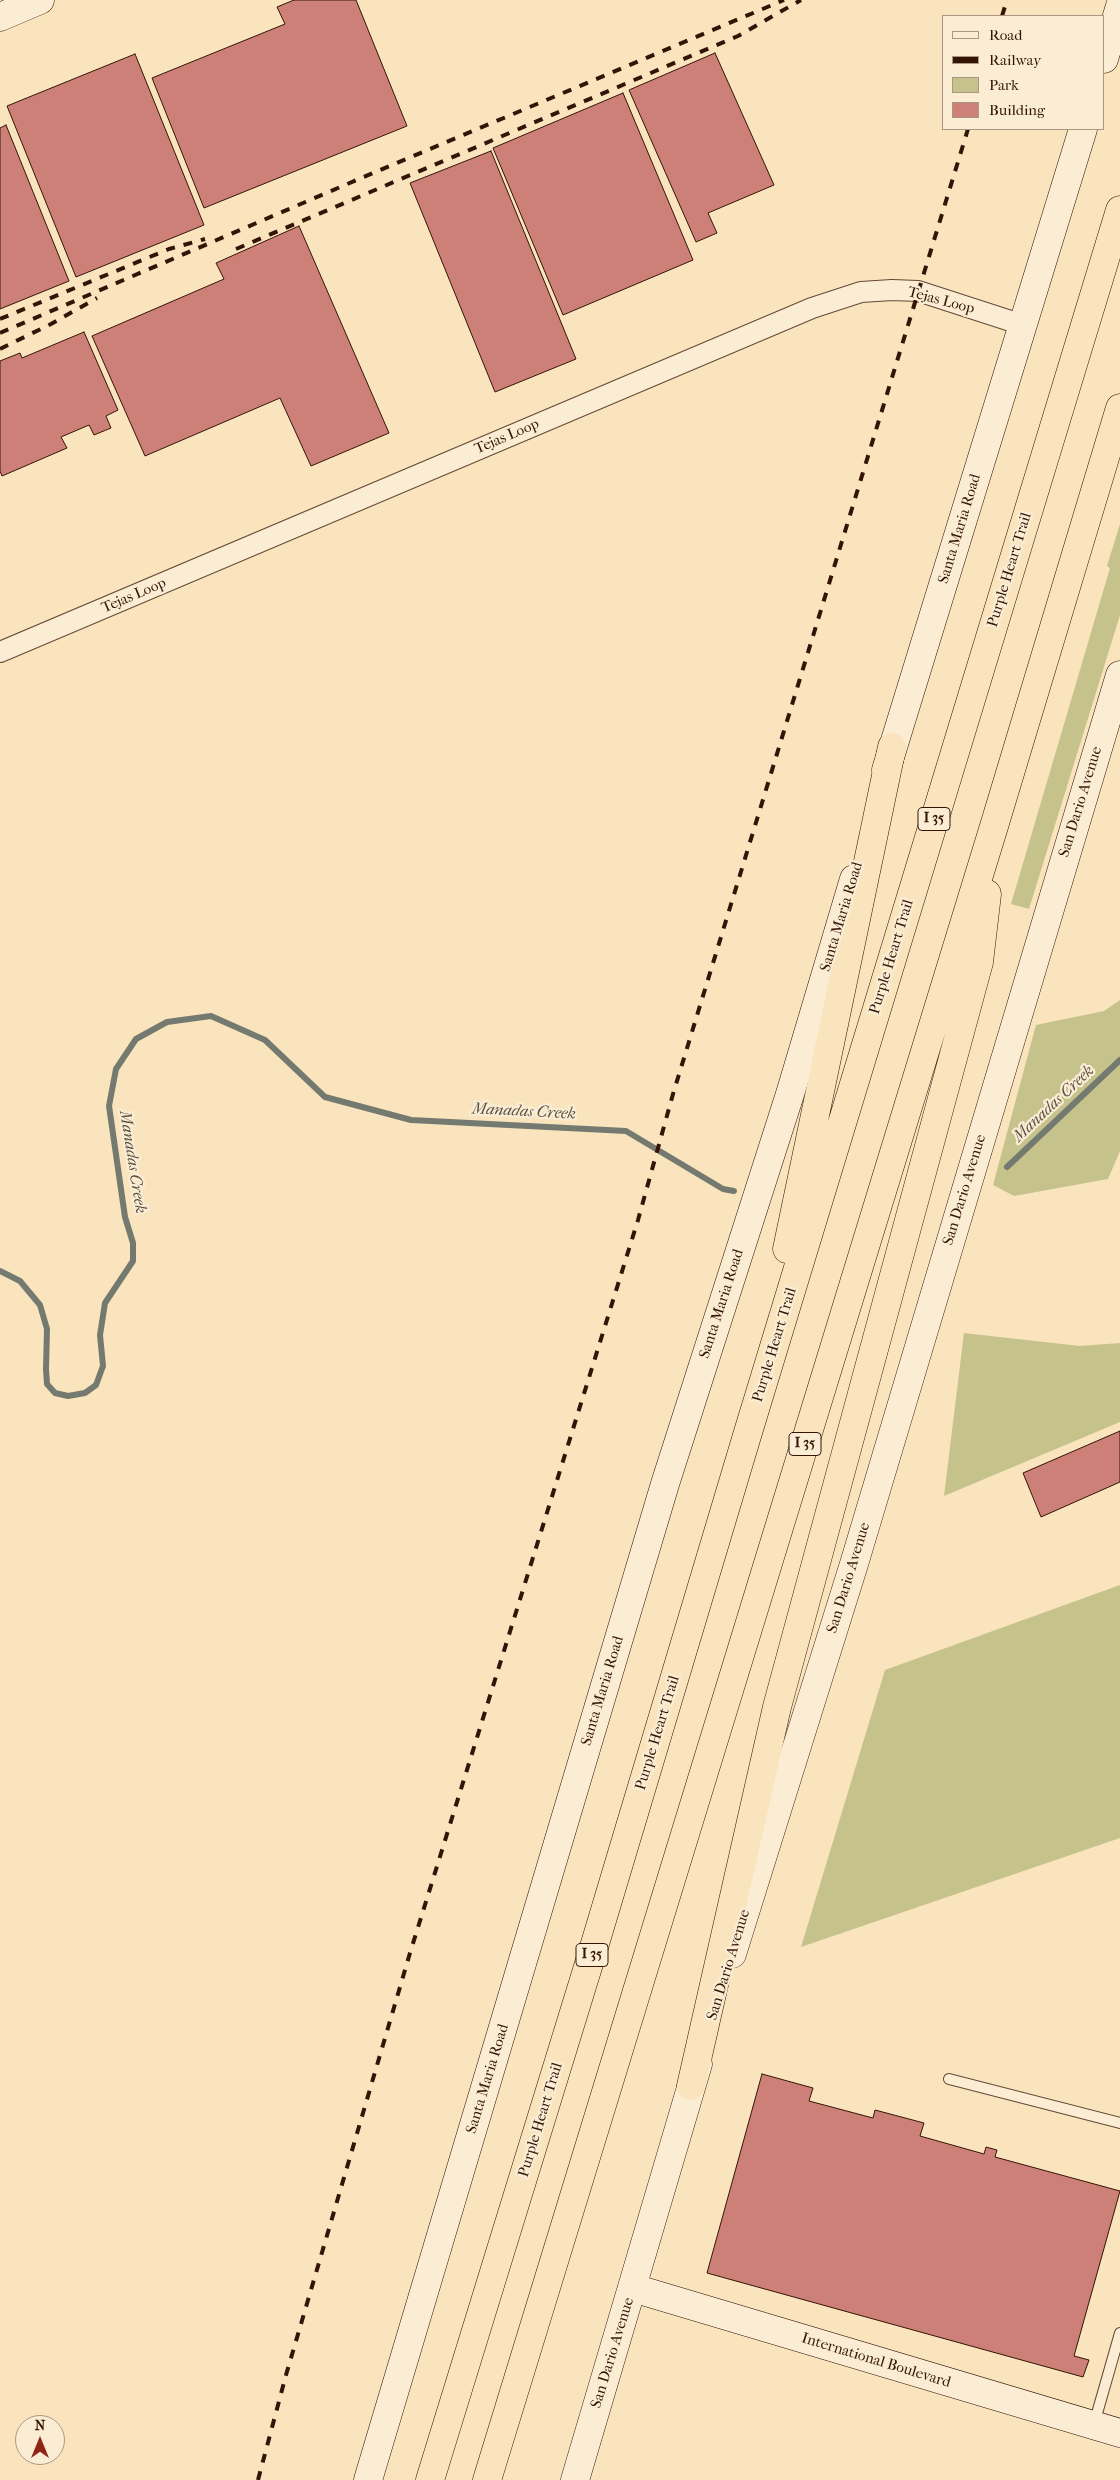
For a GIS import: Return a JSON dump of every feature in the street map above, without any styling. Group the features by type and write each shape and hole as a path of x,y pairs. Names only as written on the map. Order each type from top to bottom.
{"highway":[{"name":"Purple Heart Trail","path":"430,2480 594,1948 749,1429 1120,210"},
{"name":"I 35","path":"487,2480 995,823 1120,408"},
{"path":"749,1429 892,747"},
{"path":"691,2086 777,1707 978,962 995,823"}],"main road":[{"path":"0,17 40,0"},
{"path":"1105,56 1120,6"},
{"name":"Santa Maria Road","path":"368,2480 665,1484 790,1094 892,747 1083,130"},
{"name":"San Dario Avenue","path":"575,2480 691,2086 854,1564 1120,675"},
{"name":"International Boulevard","path":"633,2288 1120,2433"}],"street":[{"name":"Tejas Loop","path":"0,652 812,308 860,292 918,291 1023,325"}],"lane":[{"path":"949,2079 1120,2123"},
{"path":"1094,2425 1120,2333"}],"green space":[{"path":"1120,524 1120,615 1029,909 1011,904 1110,568 1107,566"},
{"path":"1120,1000 1120,1151 1108,1179 1014,1196 993,1185 1036,1025 1104,1011"},
{"path":"964,1333 1080,1346 1120,1343 1120,1422 944,1496"},
{"path":"1120,1585 1120,1838 801,1947 885,1670"}],"building":[{"path":"294,0 356,0 407,126 204,208 152,78 285,24 277,7"},
{"path":"715,53 774,185 708,213 717,233 696,242 629,90"},
{"path":"135,54 204,225 76,277 7,106"},
{"path":"623,93 693,260 563,315 493,148"},
{"path":"6,125 69,281 0,309 0,128"},
{"path":"491,151 576,359 495,392 410,183"},
{"path":"299,226 389,433 311,466 280,398 145,456 92,336 224,279 216,263"},
{"path":"84,332 118,410 106,416 111,428 94,435 89,425 61,437 67,448 2,476 0,471 0,361 20,353 22,358"},
{"path":"1120,1431 1120,1482 1041,1517 1023,1473"},
{"path":"762,2074 813,2088 809,2101 873,2118 875,2110 924,2123 920,2136 984,2154 986,2147 997,2150 995,2157 1120,2191 1074,2356 1089,2360 1083,2377 707,2273"}],"waterway":[{"name":"Manadas Creek","path":"0,1271 20,1281 40,1305 47,1329 47,1384 55,1393 68,1396 85,1393 96,1385 103,1366 100,1335 105,1303 133,1261 133,1243 125,1217 109,1106 116,1069 136,1039 167,1022 211,1016 265,1040 325,1097 411,1120 626,1131 723,1189 734,1191"},
{"name":"Manadas Creek","path":"1007,1167 1120,1060"}],"railway":[{"path":"0,333 784,0"},
{"path":"236,249 738,36 801,0"},
{"path":"1002,15 1007,0"},
{"path":"258,2480 286,2375 410,1953 638,1220 673,1094 968,130"},
{"path":"0,319 169,249 205,239"},
{"path":"0,349 51,324 97,298"}]}
